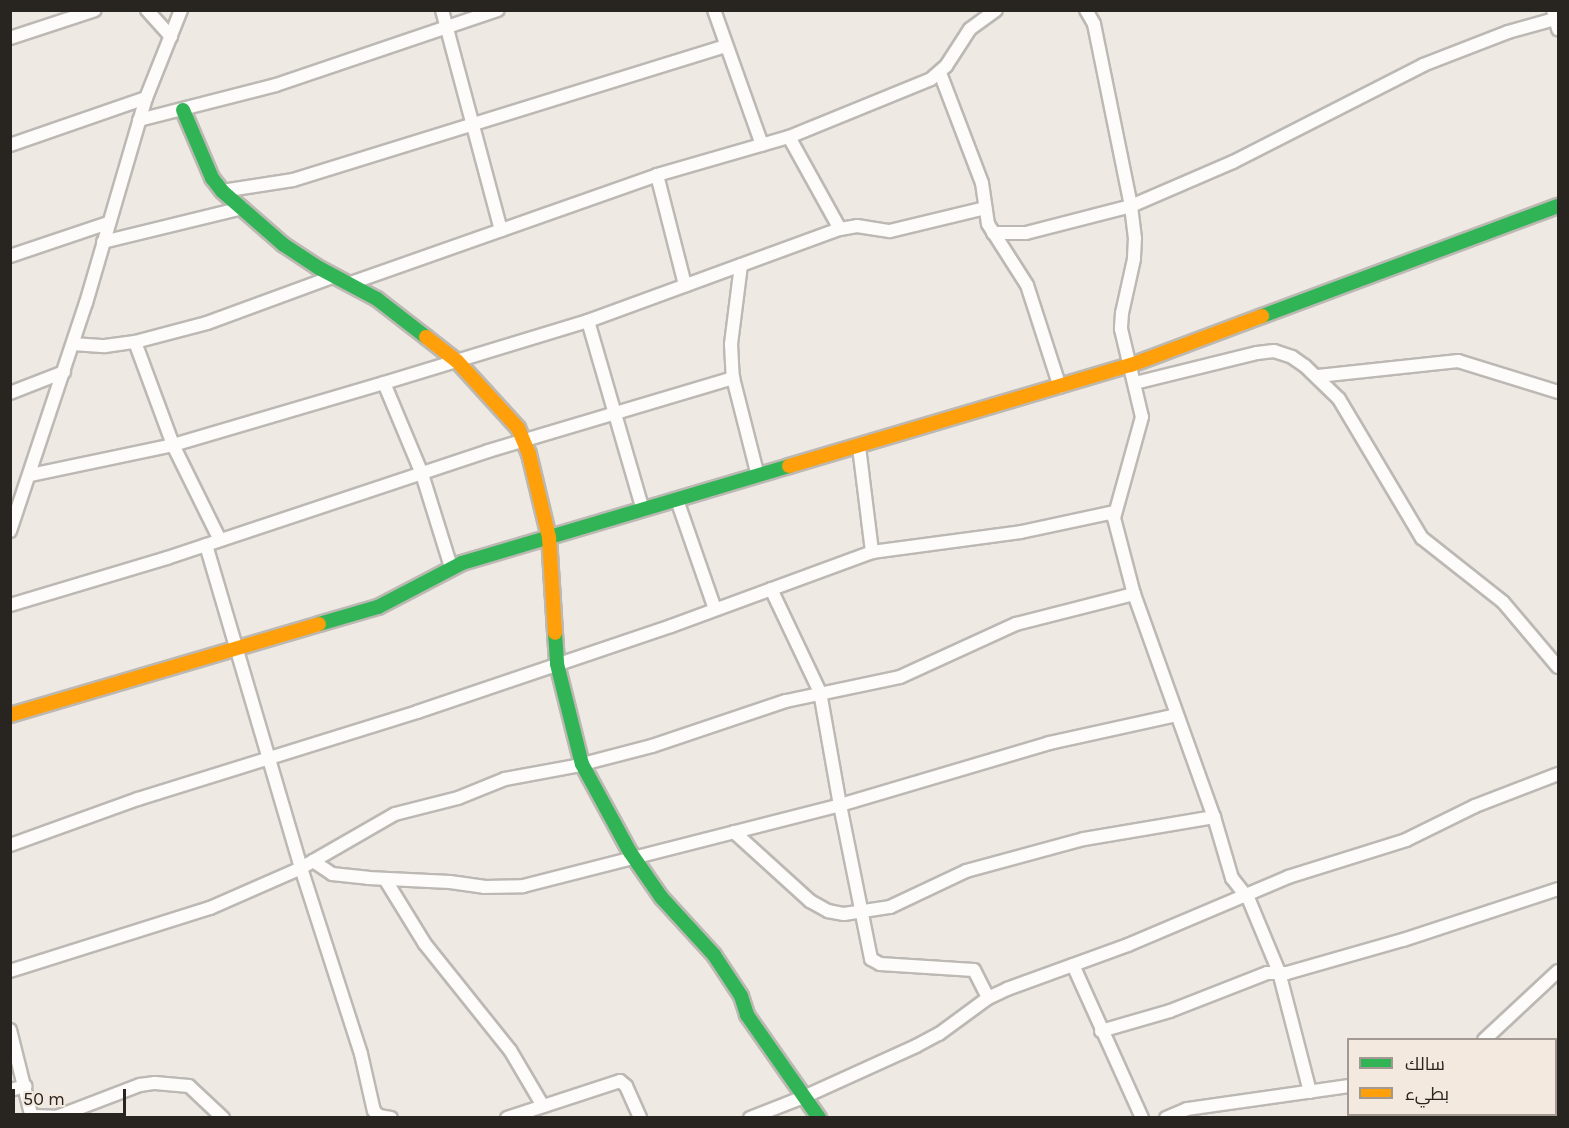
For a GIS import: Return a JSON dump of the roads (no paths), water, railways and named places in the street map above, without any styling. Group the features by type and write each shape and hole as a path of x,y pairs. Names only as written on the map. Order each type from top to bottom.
{"street":[{"path":"10,38 95,10"},
{"path":"147,10 171,37"},
{"path":"10,531 31,475 73,344 146,98 181,10"},
{"path":"442,10 501,231"},
{"path":"139,120 276,85 498,10"},
{"path":"714,10 762,145"},
{"path":"351,283 657,176 789,137 931,79 940,73 970,30 996,10"},
{"path":"1086,10 1094,24 1131,206 1134,259 1122,313 1121,329 1142,411 1141,423 1114,512 1134,594 1214,817 1232,878 1245,895 1279,972 1310,1092"},
{"path":"993,233 1026,233 1131,206 1233,162 1423,65 1508,32 1556,19"},
{"path":"222,191 293,180 725,46"},
{"path":"940,73 982,183 985,208 993,233 1027,285 1060,387"},
{"path":"10,145 146,98"},
{"path":"183,110 212,178 222,191 284,245 335,276 351,283 457,361 514,422 524,440 549,537 556,664 582,764 634,857 670,910 714,956 741,996 747,1016 806,1096 819,1118"},
{"path":"789,137 840,230"},
{"path":"657,176 685,285"},
{"path":"10,715 237,647 378,608 451,567 1131,365 1558,206"},
{"path":"103,242 243,208"},
{"path":"31,475 173,445 457,361 588,321 840,230 857,226 890,231 985,208"},
{"path":"10,256 108,223"},
{"path":"741,265 731,344 733,378 758,476"},
{"path":"73,344 105,346 135,342 207,322 335,276"},
{"path":"588,321 617,413 643,510"},
{"path":"135,342 173,445 220,540"},
{"path":"1135,383 1236,357 1274,351 1292,357 1318,376 1339,399 1422,538 1503,602 1558,667"},
{"path":"1318,376 1458,361 1558,392"},
{"path":"10,393 64,372"},
{"path":"10,605 206,545 524,440 733,378"},
{"path":"384,383 422,474 451,567"},
{"path":"859,447 872,552"},
{"path":"677,500 715,609"},
{"path":"10,845 138,799 268,759 556,664 872,552 1021,532 1114,512"},
{"path":"206,545 301,868 361,1054 374,1111 379,1116 391,1118"},
{"path":"771,589 820,693 868,951 875,963 974,970 988,998"},
{"path":"10,971 182,918 301,868 395,814 458,798 505,779 582,764 652,746 770,706 820,693 900,677 1016,624 1134,594"},
{"path":"314,861 332,874 515,887 840,805 1049,743 1176,715"},
{"path":"750,1118 806,1096 927,1040 988,998 1128,945 1288,877 1406,840 1475,806 1558,774"},
{"path":"734,832 810,901 836,914 861,913 890,907 966,871 1067,843 1115,832 1214,817"},
{"path":"385,879 425,944 510,1050 543,1106"},
{"path":"1101,1031 1170,1011 1267,973 1287,973 1419,935 1558,889"},
{"path":"1073,965 1142,1118"},
{"path":"1486,1038 1558,972"},
{"path":"10,1030 33,1117 56,1117 140,1085 155,1083 189,1086 223,1118"},
{"path":"513,1117 620,1081 626,1086 640,1118"},
{"path":"10,1090 26,1086"},
{"path":"1166,1118 1187,1109 1347,1086"}]}
